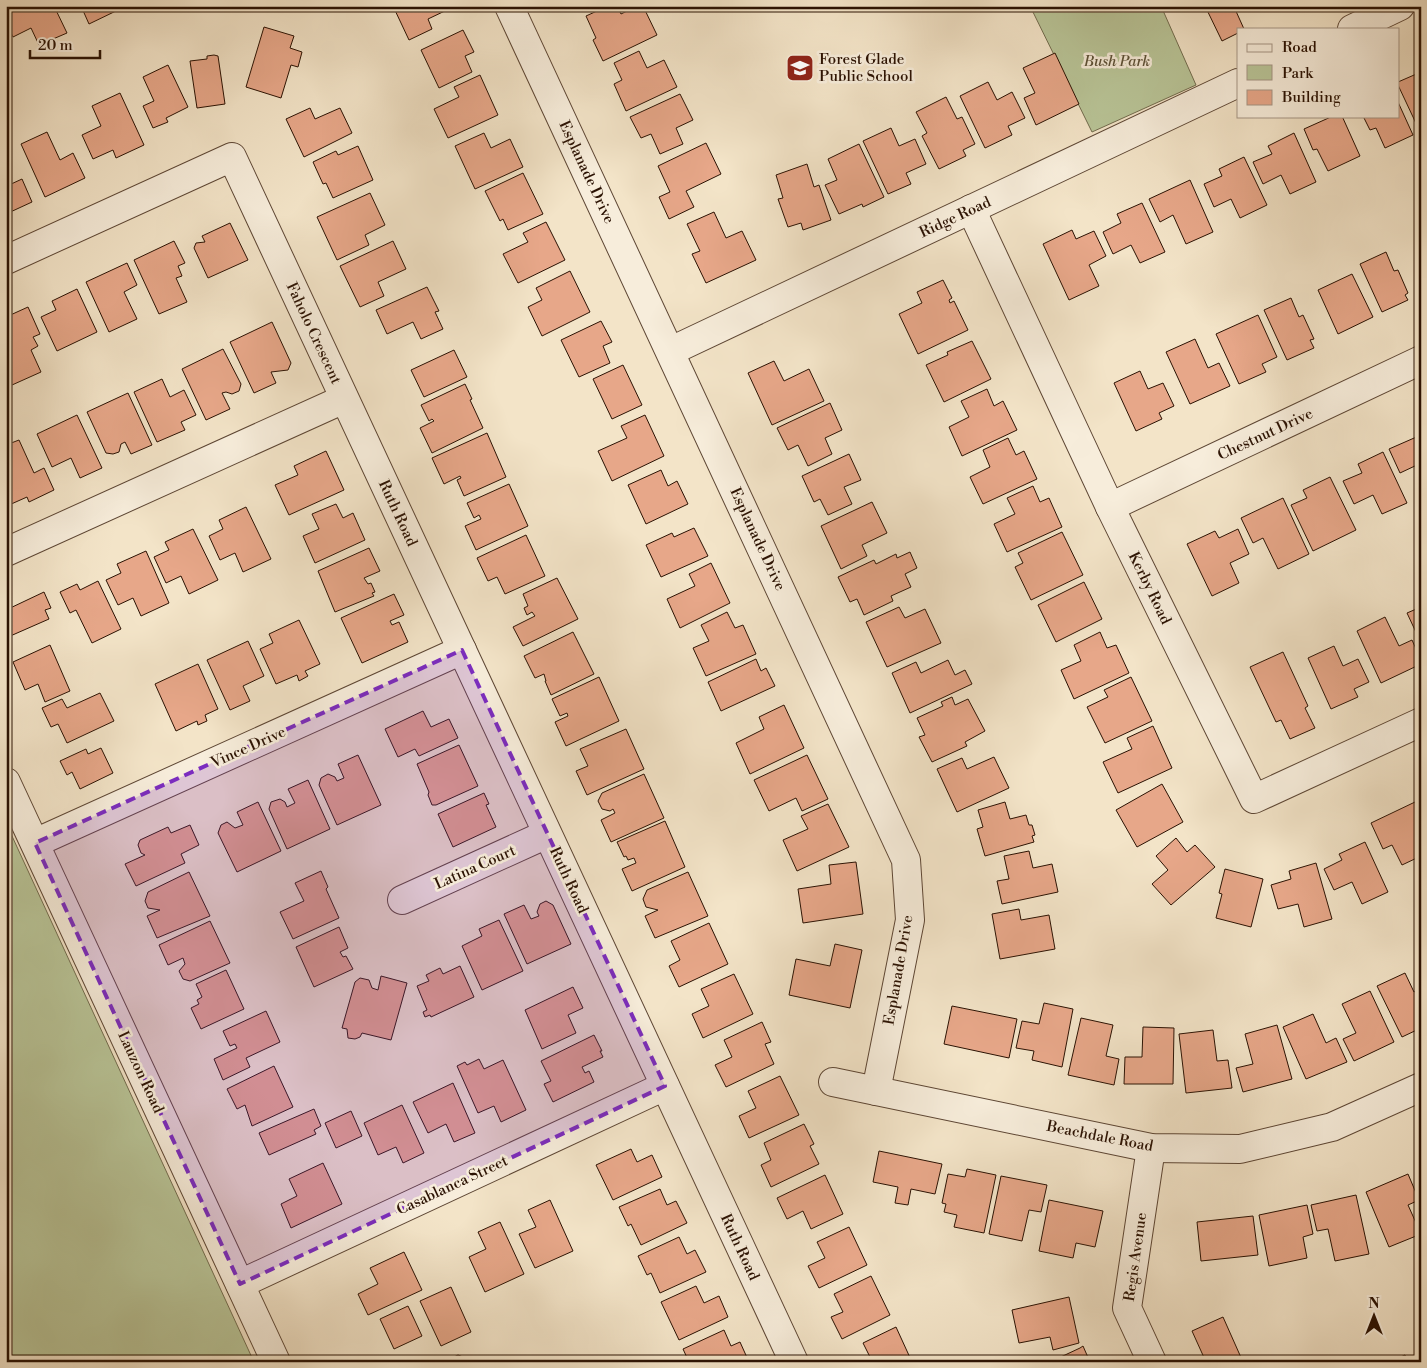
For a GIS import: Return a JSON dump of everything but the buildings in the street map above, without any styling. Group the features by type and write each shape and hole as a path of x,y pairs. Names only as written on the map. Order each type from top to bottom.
{"street":[{"name":"Esplanade Drive","path":"509,6 906,860 910,920 876,1091"},
{"path":"1354,28 1400,6"},
{"name":"Ridge Road","path":"671,351 1237,83"},
{"name":"Faholo Crescent","path":"6,260 232,156 344,399 6,552"},
{"name":"Kerby Road","path":"971,209 1110,507 1254,799 1421,722"},
{"name":"Chestnut Drive","path":"1110,507 1421,360"},
{"name":"Ruth Road","path":"344,399 794,1362"},
{"name":"Vince Drive","path":"35,843 462,650"},
{"name":"Lauzon Road","path":"6,782 276,1362"},
{"name":"Latina Court","path":"402,900 547,834"},
{"name":"Beachdale Road","path":"833,1082 1151,1148 1240,1149 1332,1127 1421,1087"},
{"name":"Casablanca Street","path":"240,1284 665,1086"},
{"name":"Regis Avenue","path":"1151,1148 1127,1308 1152,1362"}],"highlighted area":[{"path":"462,650 665,1086 240,1284 35,843"}],"green space":[{"name":"Bush Park","path":"1030,6 1161,6 1196,85 1092,132"},
{"path":"6,823 254,1362 6,1362"}],"place":[{"name":"Forest Glade Public School","path":"800,68"}]}
